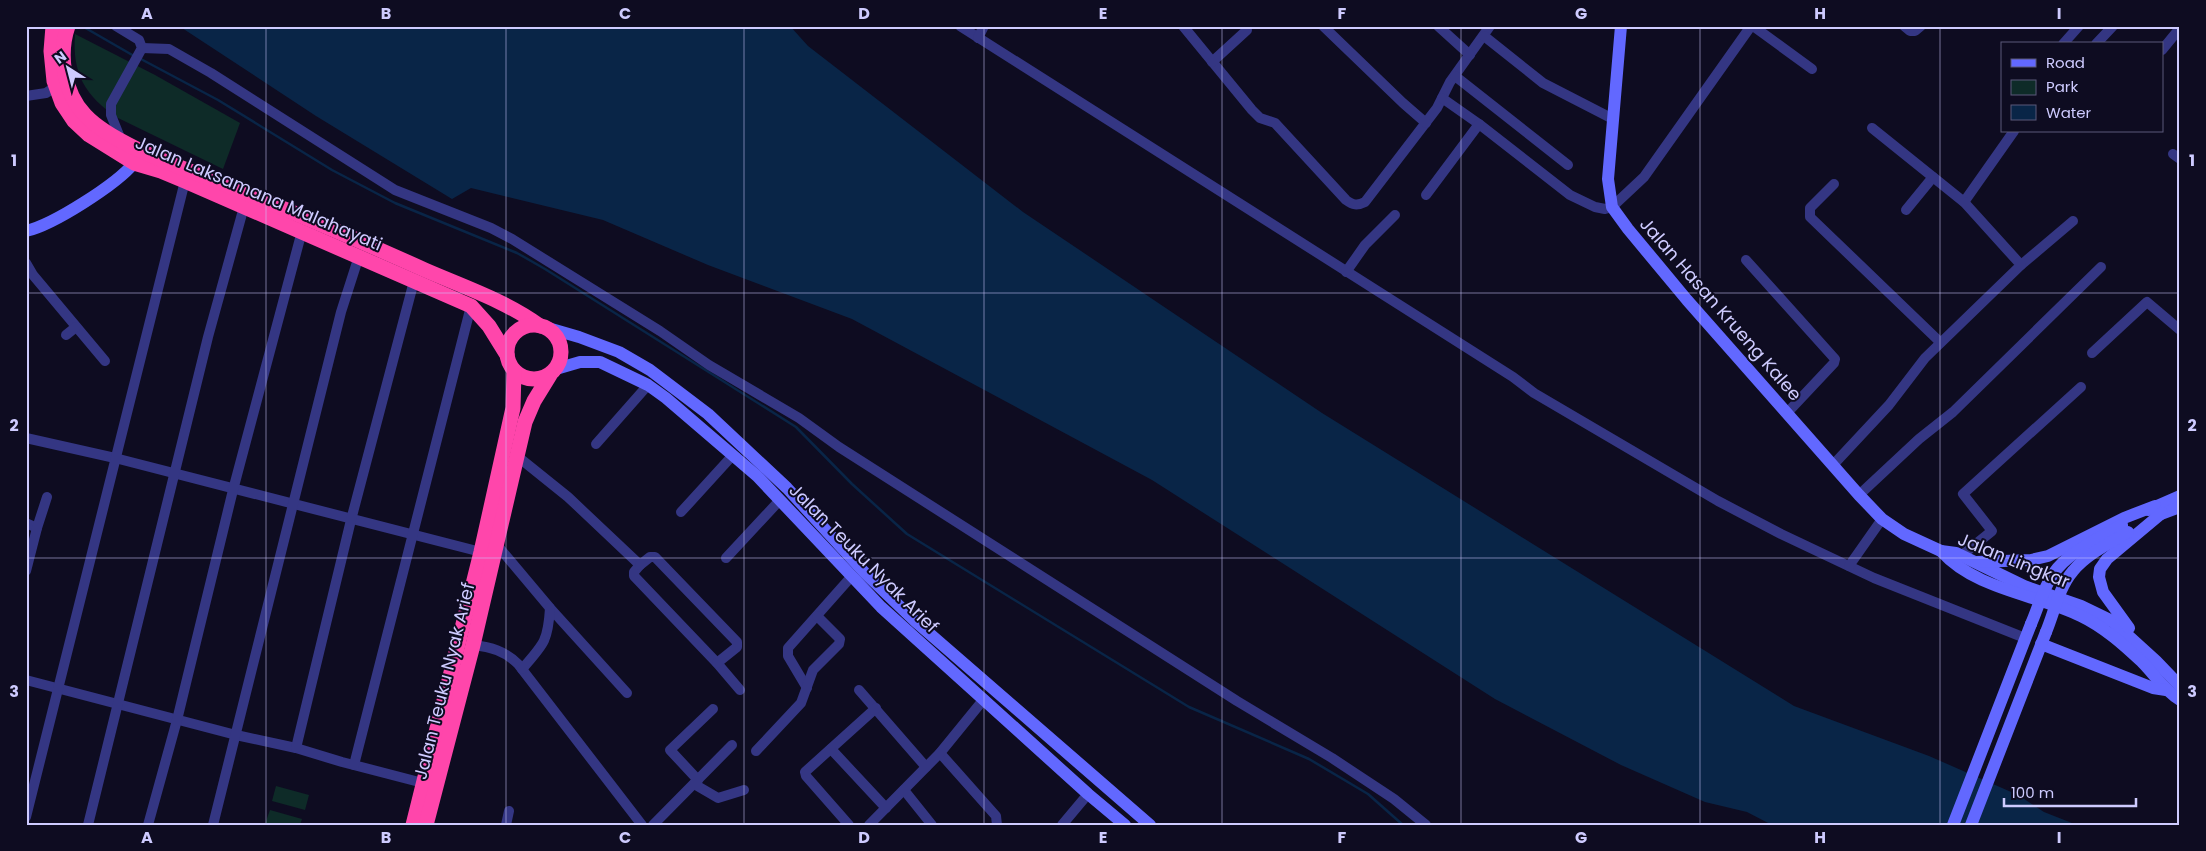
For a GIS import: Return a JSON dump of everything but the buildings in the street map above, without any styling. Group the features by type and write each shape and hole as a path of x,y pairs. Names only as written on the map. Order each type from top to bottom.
{"highway":[{"name":"Jalan Laksamana Malahayati","path":"60,29 52,68 56,87 69,114 80,127 134,163 246,201 311,220 504,304 544,327"},
{"name":"Jalan Laksamana Malahayati","path":"60,29 66,81 73,98 85,115 97,125 121,140 246,201 302,231 471,306 489,326 507,355"},
{"path":"526,326 544,327 559,340 561,347 560,363 553,372 535,380 527,379 514,371 507,355 510,340 519,330 526,326"},
{"name":"Jalan Teuku Nyak Arief","path":"412,825 481,552 513,408 514,371"},
{"name":"Jalan Teuku Nyak Arief","path":"426,825 473,645 529,410 553,372"}],"main road":[{"path":"1612,207 1608,179 1621,26"},
{"path":"26,231 44,225 74,209 115,180 134,163"},
{"name":"Jalan Hasan Krueng Kalee","path":"1612,207 1687,300 1880,521 1941,550"},
{"name":"Jalan Teuku Nyak Arief","path":"544,327 580,337 619,352 650,370 682,393 750,451 793,494 910,626 984,699 1088,794 1125,825"},
{"name":"Jalan Teuku Nyak Arief","path":"553,372 580,362 600,362 648,385 733,455 780,500 851,577 1150,825"},
{"path":"1954,825 2025,638 2044,591 2054,573 2072,556 2158,510 2180,496"},
{"path":"1973,562 2031,560 2048,556 2124,518 2180,506"},
{"path":"2156,660 2115,610 2103,592 2099,576 2102,564 2158,510"},
{"path":"1971,825 2067,579 2074,570 2125,528"},
{"name":"Jalan Lingkar","path":"1941,550 1961,556 2024,586 2081,606 2112,621 2156,660 2176,692"},
{"name":"Jalan Lingkar","path":"1941,550 1952,562 1975,576 2024,597 2068,610 2097,625 2118,640 2176,692"},
{"path":"2044,638 2156,690 2176,692"}],"street":[{"path":"116,26 139,40 141,50 114,98 110,109 114,127 121,140"},
{"path":"960,26 1514,377 1534,393 1611,439 1746,516 1849,566 2025,638"},
{"path":"978,38 984,26"},
{"path":"1183,26 1252,110 1260,118 1275,123 1352,204 1358,205 1365,202 1426,123 1446,88 1490,26"},
{"path":"1323,26 1426,123"},
{"path":"1438,26 1470,55"},
{"path":"1442,98 1479,124 1570,195 1595,207 1612,207 1644,177 1752,26 1812,69"},
{"path":"1904,26 1910,31 1915,31 1921,26"},
{"path":"2065,42 2078,26"},
{"path":"2098,42 2113,26"},
{"path":"2164,48 2180,28"},
{"path":"1212,62 1247,30"},
{"path":"1484,36 1543,84 1613,119"},
{"path":"141,50 169,49 211,73 396,190 491,228 552,263 709,365 799,418 839,447 1237,701 1332,758 1394,799 1426,825"},
{"path":"1455,76 1568,165"},
{"path":"26,96 46,93 56,87"},
{"path":"1426,195 1479,124"},
{"path":"1872,128 1964,202 2022,265"},
{"path":"1964,202 2013,132"},
{"path":"1906,210 1933,177"},
{"path":"26,817 185,181"},
{"path":"1834,184 1810,208 1810,218 1940,342"},
{"path":"88,825 208,337 246,201"},
{"path":"1346,272 1365,244 1395,215"},
{"path":"1833,466 1889,405 1919,365 1940,342 2022,265 2073,221"},
{"path":"148,825 177,720 233,490 302,231"},
{"path":"213,825 341,312 359,256"},
{"path":"1746,260 1835,358 1834,363 1787,413"},
{"path":"26,263 105,361"},
{"path":"1859,496 1919,439 1953,412 2100,267"},
{"path":"296,748 351,520 414,281"},
{"path":"2092,354 2147,302 2180,330"},
{"path":"354,766 471,306"},
{"path":"66,335 76,327"},
{"path":"596,444 648,385"},
{"path":"1961,556 1992,531 1963,494 2081,387"},
{"path":"26,438 115,458 233,490 481,552"},
{"path":"681,512 733,455"},
{"path":"517,456 568,498 640,565"},
{"path":"26,571 47,497"},
{"path":"726,558 780,500"},
{"path":"1849,566 1880,521"},
{"path":"26,523 37,528"},
{"path":"497,545 550,608 627,693"},
{"path":"717,663 737,647 737,642 655,557 650,557 634,572 634,576 717,663 740,690"},
{"path":"807,688 787,652 851,577"},
{"path":"522,669 541,647 548,632 550,608"},
{"path":"756,751 801,703 813,670 839,644 840,639 817,616"},
{"path":"473,645 496,649 508,655 522,669 642,825"},
{"path":"26,680 236,735 296,748 354,766 423,783"},
{"path":"859,690 926,767"},
{"path":"869,825 940,753 984,699"},
{"path":"849,825 805,774 807,770 876,708"},
{"path":"713,709 670,750 696,782 718,798 744,790"},
{"path":"653,825 732,745"},
{"path":"831,749 886,808"},
{"path":"940,753 996,816 997,825"},
{"path":"904,790 932,825"},
{"path":"1062,825 1088,794"},
{"path":"506,825 509,811"}],"green space":[{"path":"75,34 155,75 240,123 223,169 118,118 97,101 83,83 79,72 76,61"},
{"path":"276,786 309,795 305,810 272,801"},
{"path":"270,810 302,819 300,825 265,824"}],"water":[{"path":"179,26 790,26 808,46 1023,212 1322,413 1794,706 1929,756 2018,795 2044,812 2077,825 1772,825 1747,812 1705,802 1621,765 1495,699 1152,480 852,319 708,265 603,220 471,188 452,199 316,116"}],"waterway":[{"path":"82,26 134,56"},
{"path":"139,58 218,100 332,170 395,203 517,253 545,269 796,427 852,484 907,534 1189,707 1309,759 1368,794 1403,825"}]}
